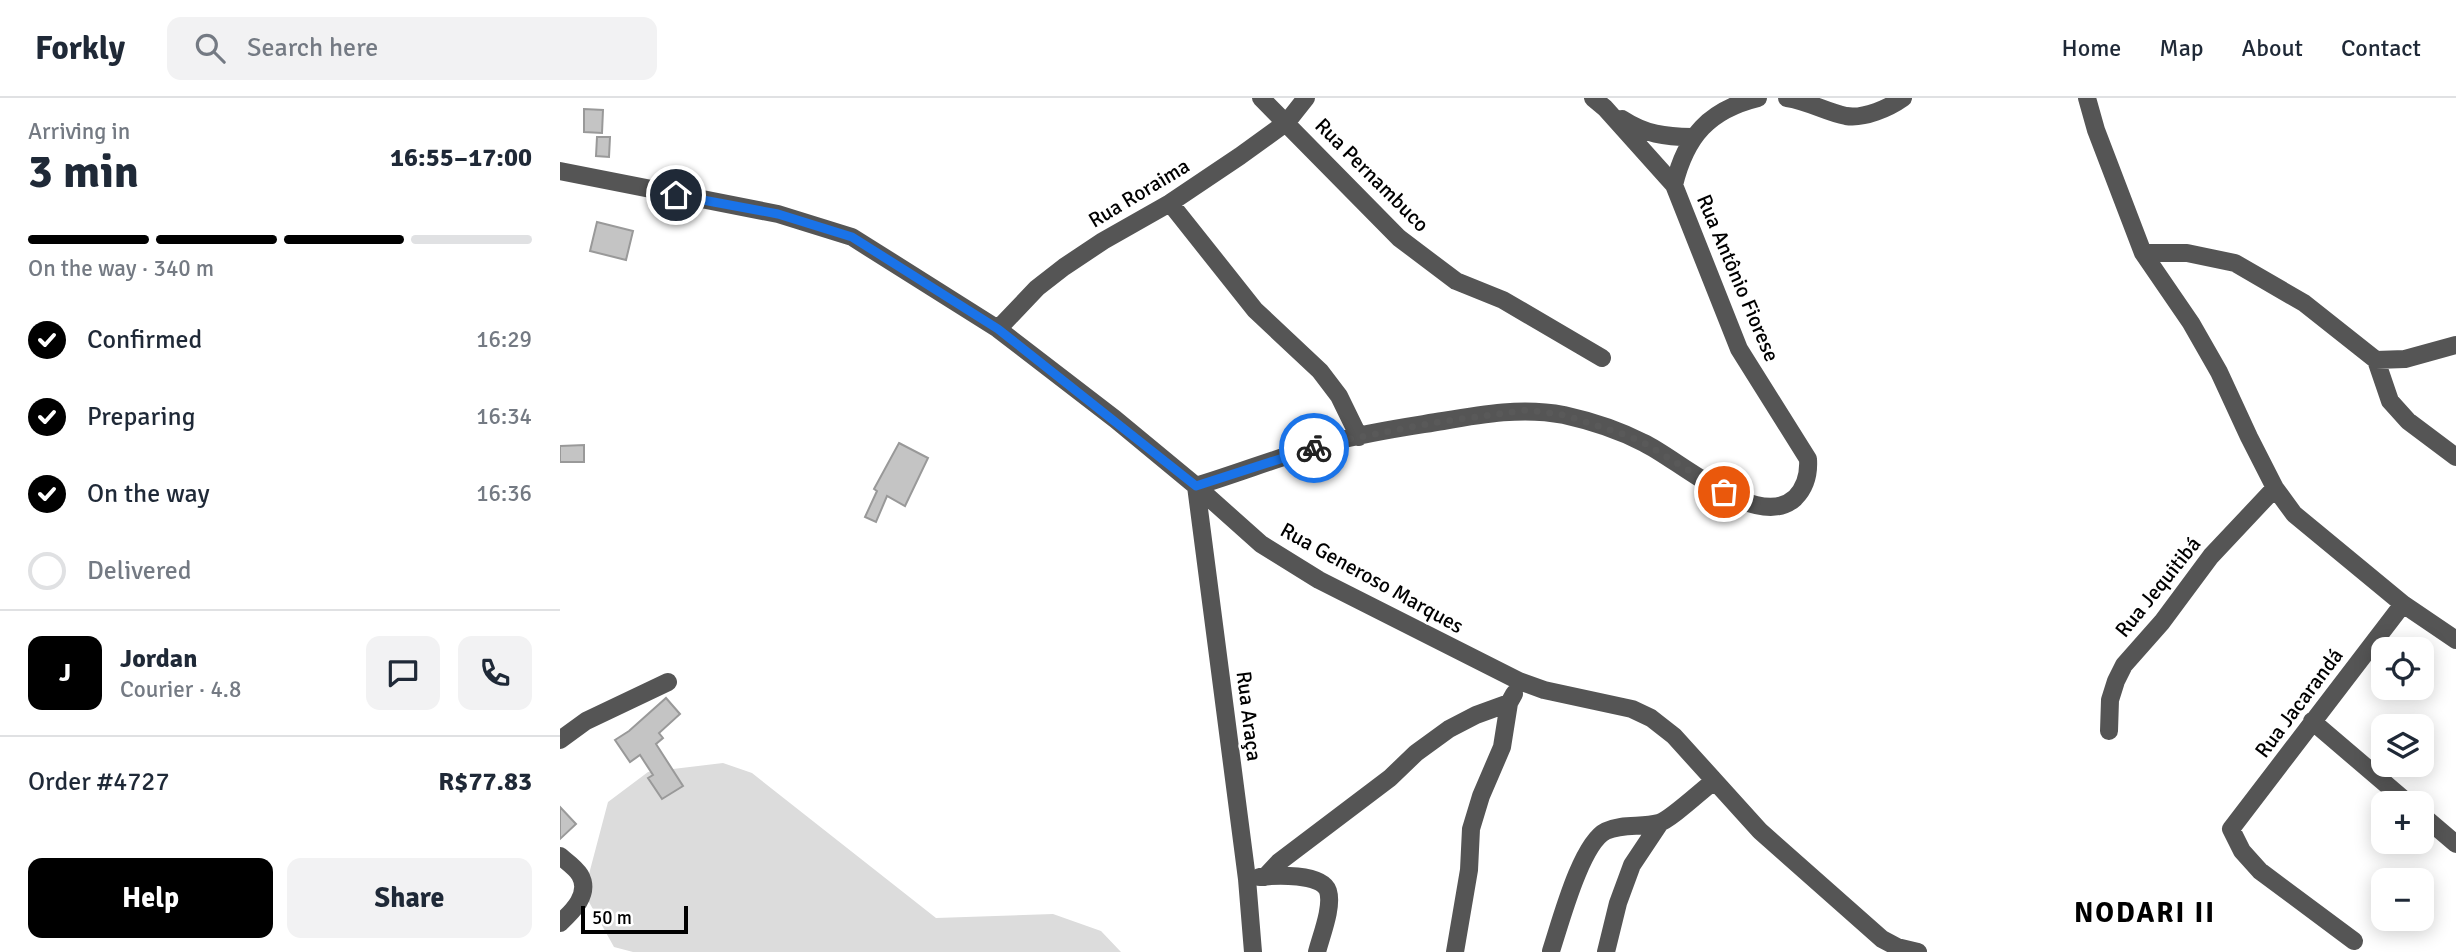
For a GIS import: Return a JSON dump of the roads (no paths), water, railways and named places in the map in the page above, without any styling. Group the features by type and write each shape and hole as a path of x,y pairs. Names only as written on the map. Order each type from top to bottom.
{"street":[{"name":"Rua Pernambuco","path":"1261,98 1399,238 1456,281 1503,300 1602,358"},
{"name":"Rua Roraima","path":"998,329 1037,288 1063,267 1170,202 1287,122 1306,98"},
{"name":"Rua Antônio Fiorese","path":"1196,486 1334,442 1477,415 1527,410 1564,415 1608,428 1644,443 1741,501 1768,507 1789,502 1805,484 1809,472 1808,459 1739,349 1674,185 1680,161 1692,137 1708,120 1758,98"},
{"path":"1787,98 1847,116 1873,113 1903,98"},
{"path":"2087,98 2096,130 2143,253 2191,323 2219,372 2275,488 2294,513 2403,604 2456,640"},
{"path":"1599,103 1639,130 1657,135 1692,137"},
{"path":"1599,103 1674,185"},
{"name":"Rua Generoso Marques","path":"560,171 778,214 852,237 998,329 1196,486 1261,544 1319,580 1519,681 1544,690 1632,709 1651,718 1674,736 1760,831 1879,945 1918,952"},
{"path":"1170,202 1255,310 1320,371 1339,396 1359,437"},
{"path":"2143,253 2187,253 2235,263 2304,303 2376,360 2390,401 2408,421 2456,457"},
{"path":"2376,360 2405,359 2456,345"},
{"name":"Rua Araça","path":"1196,486 1256,878 1253,952"},
{"name":"Rua Jequitibá","path":"2109,731 2110,700 2124,665 2162,622 2211,556 2275,488"},
{"name":"Rua Jacarandá","path":"2354,941 2260,872 2242,851 2231,829 2403,604"},
{"path":"1455,952 1469,870 1471,829 1481,796 1502,747 1509,703 1519,681"},
{"path":"560,740 586,721 668,682"},
{"path":"1256,878 1390,778 1416,753 1449,729 1476,715 1509,703"},
{"path":"2312,721 2394,791"},
{"path":"1606,952 1618,902 1632,865 1660,823 1714,780"},
{"path":"1551,951 1580,867 1594,841 1605,831 1624,826 1660,823"},
{"path":"2434,825 2456,844"},
{"path":"560,856 580,875 584,890 577,905 560,923"},
{"path":"1256,878 1304,877 1320,881 1327,888 1329,895 1326,920 1317,952"}],"district":[{"name":"NODARI II","path":"2145,913"}]}
